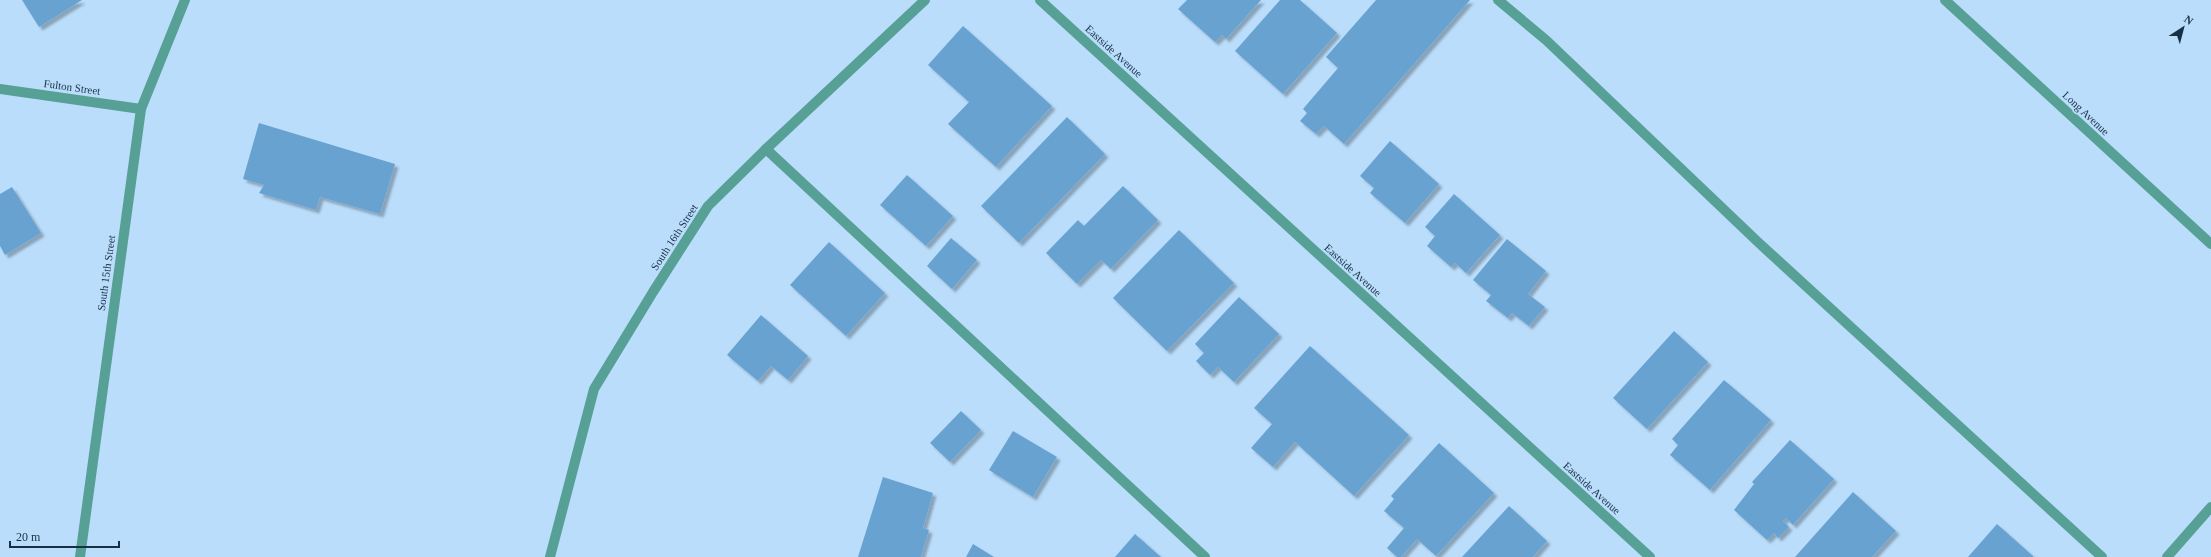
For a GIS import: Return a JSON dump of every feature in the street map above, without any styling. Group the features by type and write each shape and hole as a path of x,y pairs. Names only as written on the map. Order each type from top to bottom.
{"street":[{"name":"South 15th Street","path":"80,557 141,109 185,0"},
{"name":"South 16th Street","path":"550,557 594,389 652,292 708,206 766,149 926,0"},
{"name":"Eastside Avenue","path":"1040,0 1650,557"},
{"path":"1498,0 1546,40 1765,248 2102,557"},
{"name":"Long Avenue","path":"1945,0 2211,244"},
{"name":"Fulton Street","path":"0,89 141,109"},
{"path":"766,149 1205,557"},
{"path":"2167,557 2211,507"}],"building":[{"path":"22,0 82,0 39,27"},
{"path":"1187,0 1261,0 1226,39 1222,35 1215,42 1178,9"},
{"path":"1280,0 1300,0 1337,33 1283,94 1235,51"},
{"path":"1376,0 1470,0 1344,144 1324,126 1316,134 1300,121 1307,113 1303,109 1338,68 1326,57"},
{"path":"963,26 1052,106 996,167 948,124 969,102 928,65"},
{"path":"1067,117 1105,154 1019,243 981,206"},
{"path":"259,123 395,164 380,214 320,197 316,210 259,193 264,185 243,179"},
{"path":"1390,141 1439,184 1405,223 1370,193 1374,188 1360,176"},
{"path":"907,175 953,216 926,246 880,205"},
{"path":"1123,186 1158,220 1111,269 1101,260 1077,284 1046,253 1078,220 1084,226"},
{"path":"12,187 41,233 5,255 0,246 0,194"},
{"path":"1454,194 1500,235 1466,273 1455,263 1451,267 1427,246 1435,236 1425,227"},
{"path":"1179,230 1234,283 1167,351 1113,298"},
{"path":"951,238 977,260 952,289 927,266"},
{"path":"1507,239 1546,271 1528,294 1545,307 1529,326 1512,313 1508,318 1486,301 1491,295 1473,280"},
{"path":"829,242 885,293 846,336 790,285"},
{"path":"1239,297 1279,334 1234,382 1218,367 1210,375 1196,361 1204,353 1195,344"},
{"path":"761,315 808,356 788,380 771,366 758,381 727,355"},
{"path":"1674,331 1708,362 1647,429 1613,398"},
{"path":"1310,346 1409,435 1354,496 1295,442 1273,467 1251,448 1272,424 1254,408"},
{"path":"1724,380 1771,420 1710,490 1670,455 1678,445 1672,439"},
{"path":"961,411 981,430 950,462 930,443"},
{"path":"1013,431 1057,457 1033,497 989,470"},
{"path":"1790,440 1834,479 1793,525 1786,518 1783,521 1789,527 1778,538 1774,533 1767,540 1734,510 1754,484 1752,482"},
{"path":"1439,443 1494,493 1436,556 1417,539 1401,557 1397,557 1387,548 1404,528 1384,511 1394,499 1391,496"},
{"path":"883,477 933,493 923,528 929,530 921,557 858,557"},
{"path":"1853,492 1896,531 1872,557 1795,557"},
{"path":"1509,506 1547,541 1533,557 1462,557"},
{"path":"1997,524 2033,556 2033,557 1968,557"},
{"path":"1135,534 1161,557 1115,557"},
{"path":"973,544 994,557 966,557"}]}
